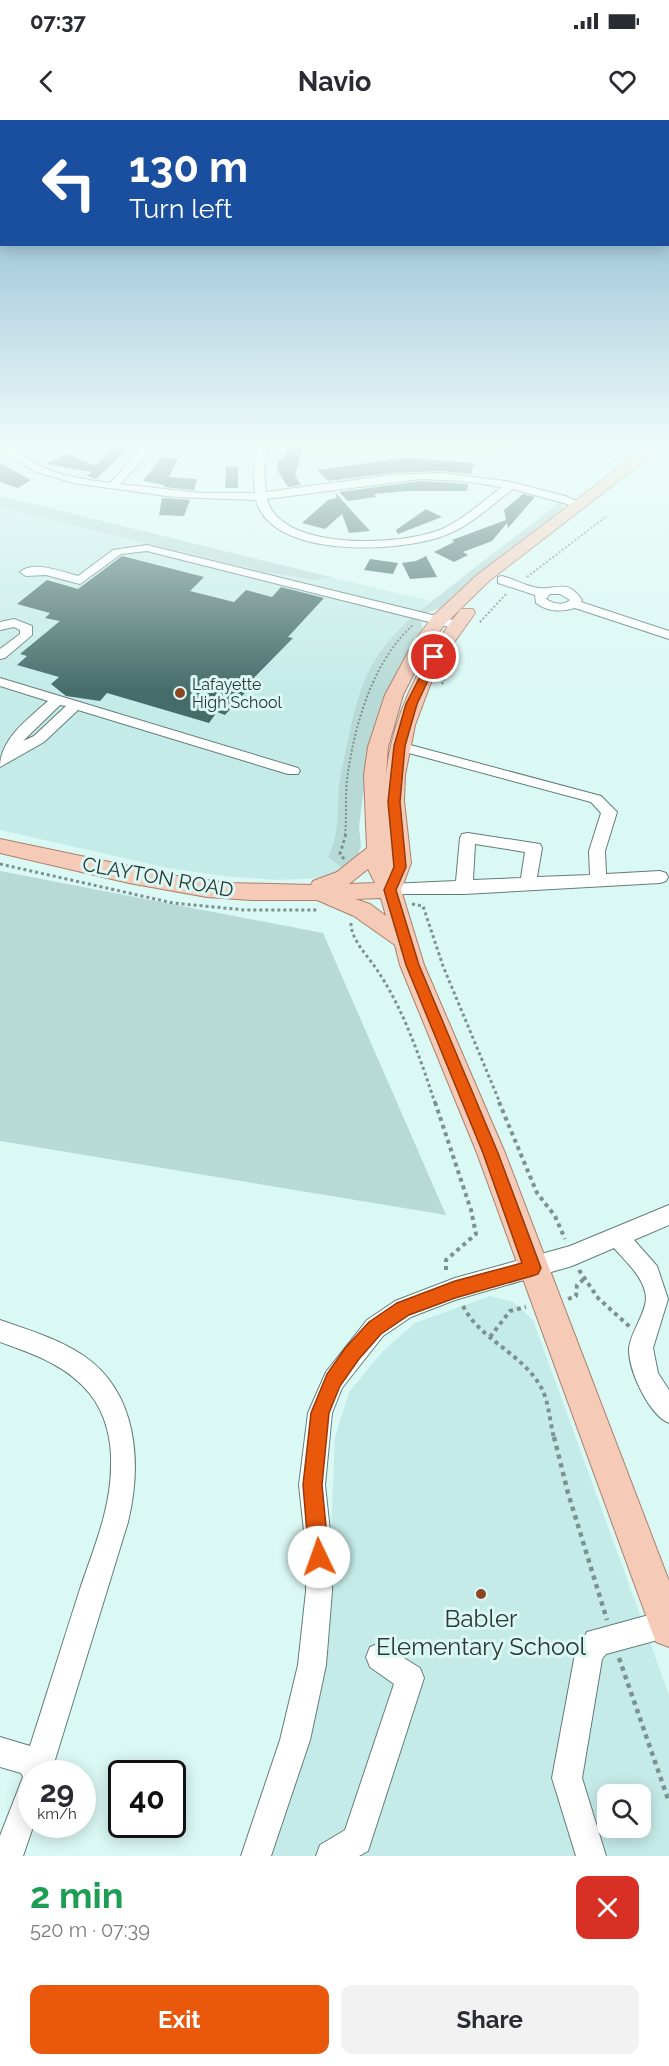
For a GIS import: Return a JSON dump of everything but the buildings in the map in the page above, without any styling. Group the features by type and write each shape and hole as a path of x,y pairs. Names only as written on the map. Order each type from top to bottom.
{"main road":[{"path":"552,529 501,572 448,623 405,671 385,720 374,775 377,851 379,869 390,890 404,940 491,1153 532,1268 668,1627"},
{"path":"501,572 561,529"},
{"path":"390,890 400,867 394,802 399,746 411,704 448,623"},
{"name":"CLAYTON ROAD","path":"0,846 184,885 249,892 390,890"},
{"path":"310,892 345,877 377,851"},
{"path":"310,892 362,910 404,940"}],"street":[{"path":"289,529 306,537 345,543 388,543 395,550 410,553 418,549 418,540 450,529"},
{"path":"26,572 46,571 80,580 114,552 132,547 147,548 448,623"},
{"path":"501,572 541,593 550,590 565,591 574,596 576,600 574,604"},
{"path":"541,593 539,597 541,602 551,607 564,608 574,604 669,635"},
{"path":"0,626 11,622 22,624 27,629 26,634 0,655"},
{"path":"0,682 292,771"},
{"path":"4,759 21,733 58,699"},
{"path":"4,759 39,739 75,705"},
{"path":"399,746 596,799 609,812 597,851 598,880"},
{"path":"464,888 468,838 534,848 528,884"},
{"path":"390,890 660,877"},
{"path":"256,1856 295,1740 312,1665 319,1591 318,1540 312,1485 320,1413 334,1380 375,1328 403,1309 455,1289 532,1268 619,1238 669,1215"},
{"path":"619,1238 649,1273 657,1299 641,1348 647,1378 669,1411"},
{"path":"0,1331 73,1360 98,1385 109,1403 120,1433 124,1464 119,1502 106,1548 40,1760"},
{"path":"591,1856 567,1778 589,1654 597,1642 668,1627"},
{"path":"331,1856 357,1840 410,1678 380,1657"},
{"path":"0,1752 18,1763"},
{"path":"8,1856 18,1827"}],"path":[{"path":"423,906 443,966 537,1193 555,1216 564,1236"},
{"path":"352,919 349,926 354,939 368,955 384,981 421,1066 471,1210 476,1234 468,1244 447,1257 444,1265 446,1274"},
{"path":"578,1267 584,1279 608,1309 644,1336"},
{"path":"568,1299 576,1296 577,1285 584,1279"},
{"path":"462,1304 470,1320 519,1360 542,1389 568,1493 605,1614"},
{"path":"490,1336 510,1311 518,1309"},
{"path":"619,1659 669,1802"}],"shaded area":[{"name":"Lafayette High School","path":"0,529 89,529 264,572 317,580 331,577 430,601 381,649 340,783 336,844 328,856 345,870 326,878 277,880 223,876 168,868 0,830"},
{"path":"89,529 135,529 331,577 317,580 264,572"},
{"path":"525,529 537,529 476,575 446,606 429,612 418,612"},
{"path":"412,617 422,622 422,629 367,763 359,827 361,846 357,857 345,870 328,857 336,831 340,779 352,721 362,688 376,659 397,631"},
{"path":"0,871 323,933 446,1215 0,1141"},
{"name":"Babler Elementary School","path":"490,1296 513,1302 533,1320 669,1695 669,1856 268,1856 326,1650 335,1437 349,1392 383,1351 415,1323"}],"place":[{"name":"Lafayette High School","path":"180,693"},
{"name":"Babler Elementary School","path":"481,1594"}],"route":[{"path":"319,1557 312,1485 320,1413 334,1380 352,1353 375,1328 403,1309 455,1289 532,1268 491,1153 412,965 390,890 400,867 394,802 399,746 411,704 434,657"}]}
